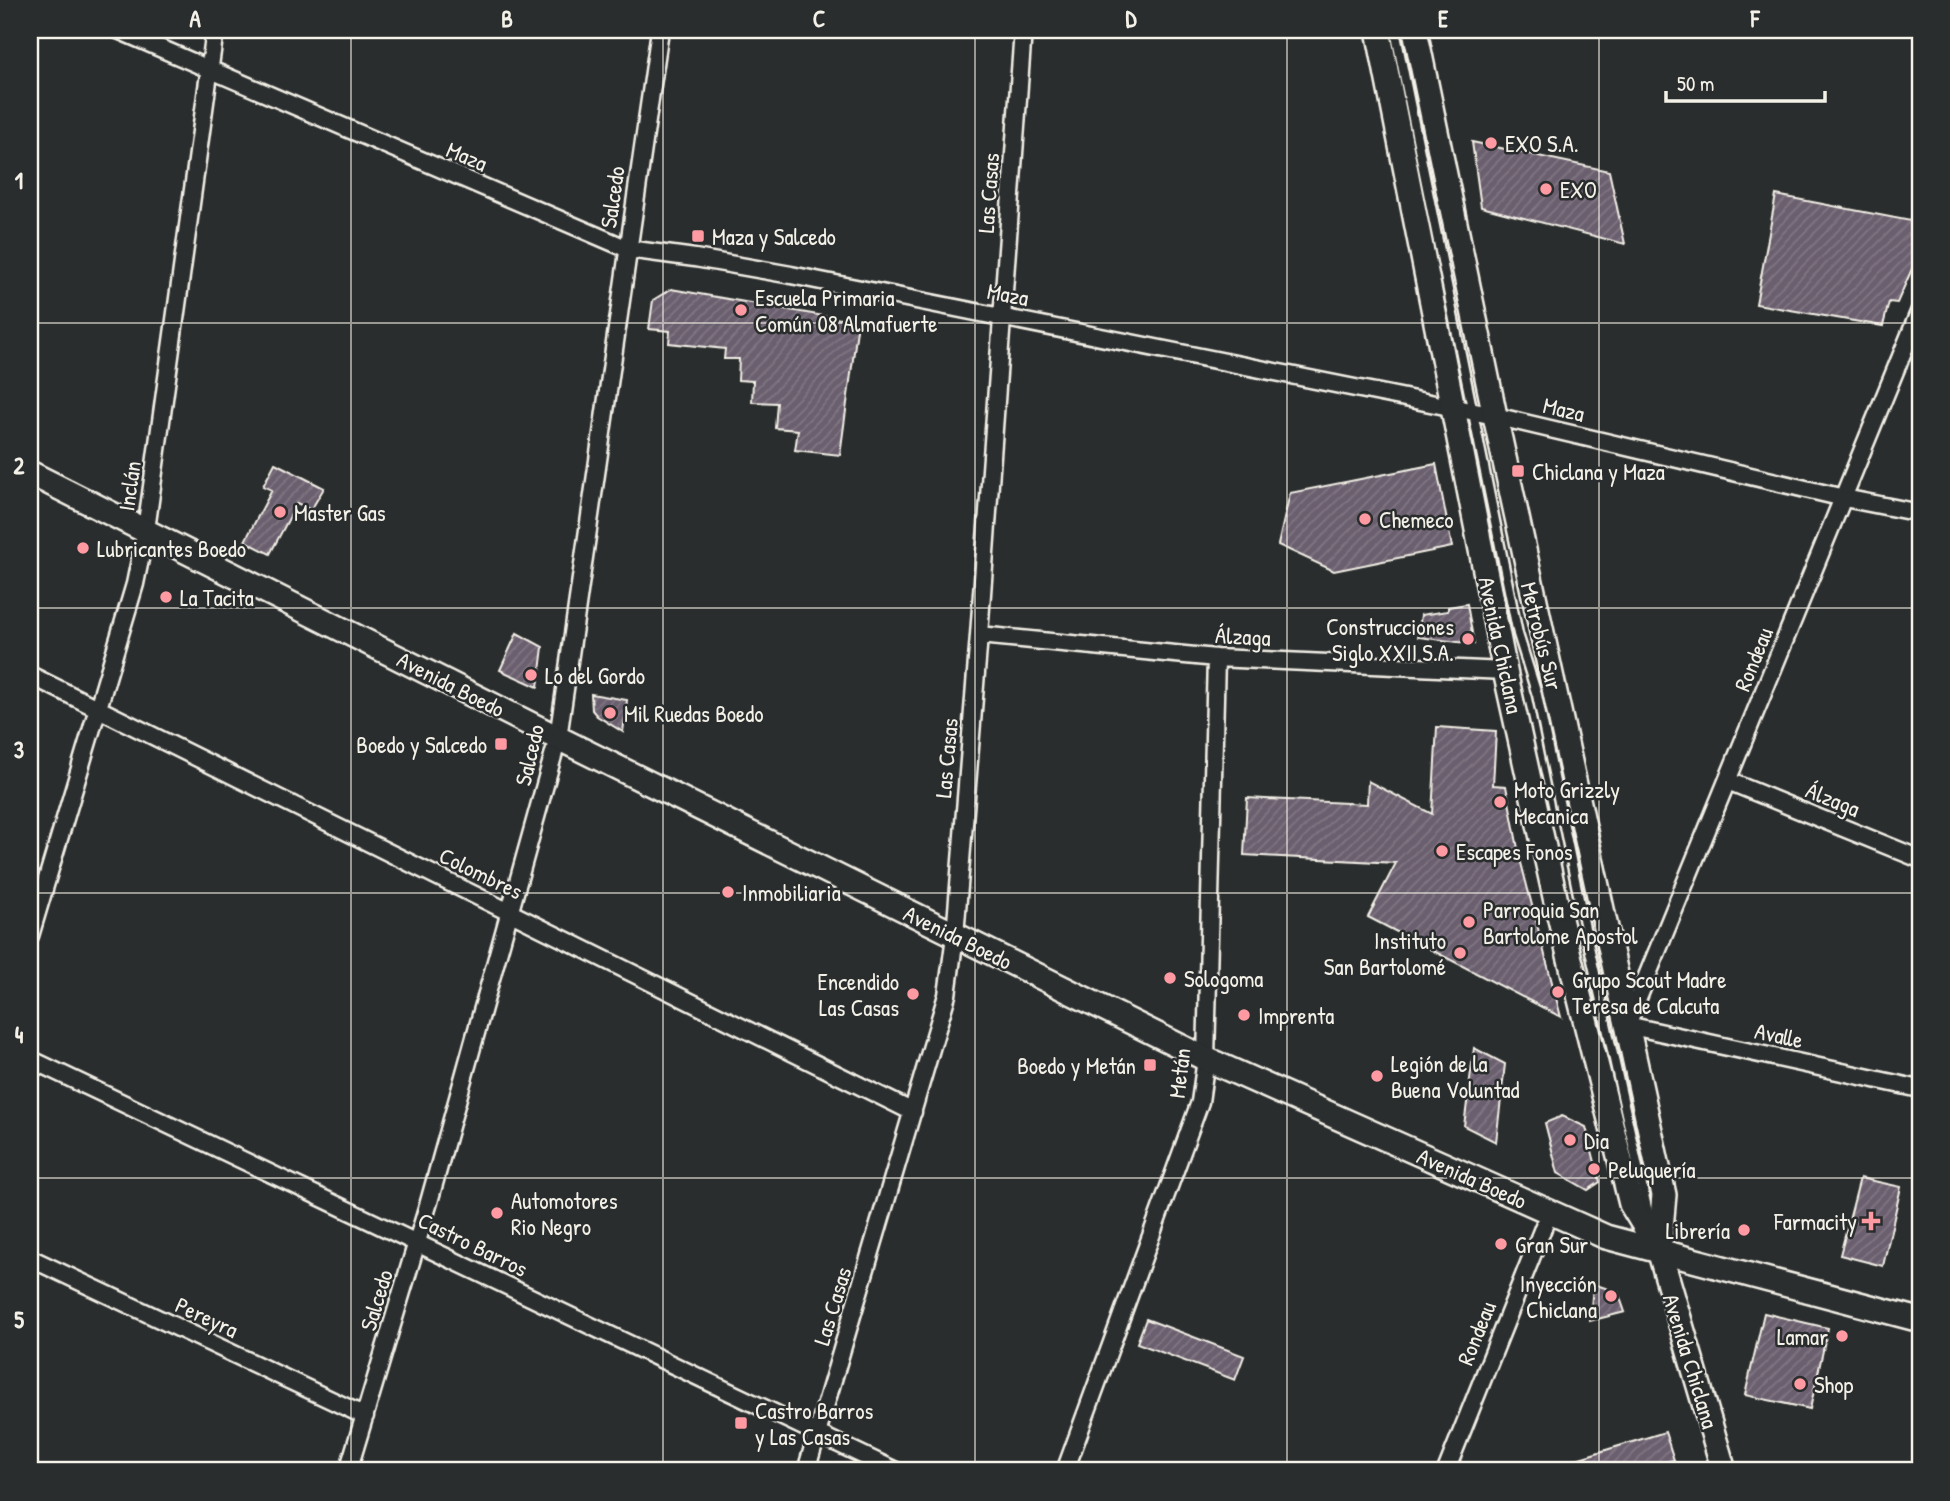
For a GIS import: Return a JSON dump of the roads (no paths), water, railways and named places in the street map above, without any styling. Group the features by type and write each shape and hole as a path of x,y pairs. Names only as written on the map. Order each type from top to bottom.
{"main road":[{"name":"Avenida Chiclana","path":"1378,30 1628,1026 1664,1195 1659,1250"},
{"name":"Avenida Chiclana","path":"1415,30 1474,411 1506,671 1559,915 1631,1204 1659,1250 1724,1471"},
{"name":"Avenida Boedo","path":"30,472 558,738 1206,1059 1549,1213 1606,1237 1920,1320"}],"street":[{"name":"Maza","path":"118,30 628,249 695,258 1002,316 1474,411 1844,498 1920,513"},
{"name":"Inclán","path":"30,936 135,584 146,530 215,30"},
{"name":"Salcedo","path":"348,1471 511,914 558,738 660,30"},
{"name":"Las Casas","path":"806,1471 947,995 955,936 979,635 1023,30"},
{"name":"Rondeau","path":"1628,1026 1920,310"},
{"name":"Álzaga","path":"979,635 1216,658 1506,671"},
{"name":"Metán","path":"1065,1471 1200,1102 1206,1059 1216,658"},
{"name":"Colombres","path":"30,675 913,1112"},
{"name":"Álzaga","path":"1728,781 1920,859"},
{"name":"Avalle","path":"1628,1026 1920,1089"},
{"name":"Castro Barros","path":"30,1059 896,1471"},
{"name":"Rondeau","path":"1446,1471 1549,1213"},
{"name":"Pereyra","path":"30,1258 365,1416"}],"lane":[{"name":"Metrobús Sur","path":"1395,30 1518,634 1537,695 1637,1169 1659,1250"}],"place":[{"name":"EXO S.A.","path":"1491,143"},
{"name":"EXO","path":"1546,189"},
{"name":"Maza y Salcedo","path":"698,236"},
{"name":"Escuela Primaria Común 08 Almafuerte","path":"741,310"},
{"name":"Chiclana y Maza","path":"1518,471"},
{"name":"Master Gas","path":"280,512"},
{"name":"Chemeco","path":"1365,519"},
{"name":"Lubricantes Boedo","path":"83,548"},
{"name":"La Tacita","path":"166,597"},
{"name":"Construcciones Siglo XXII S.A.","path":"1468,639"},
{"name":"Lo del Gordo","path":"531,675"},
{"name":"Mil Ruedas Boedo","path":"610,713"},
{"name":"Boedo y Salcedo","path":"501,744"},
{"name":"Moto Grizzly Mecanica","path":"1500,802"},
{"name":"Escapes Fonos","path":"1442,851"},
{"name":"Inmobiliaria","path":"728,892"},
{"name":"Parroquia San Bartolome Apostol","path":"1469,922"},
{"name":"Instituto San Bartolomé","path":"1460,953"},
{"name":"Sologoma","path":"1170,978"},
{"name":"Grupo Scout Madre Teresa de Calcuta","path":"1558,992"},
{"name":"Encendido Las Casas","path":"913,994"},
{"name":"Imprenta","path":"1244,1015"},
{"name":"Boedo y Metán","path":"1150,1065"},
{"name":"Legión de la Buena Voluntad","path":"1377,1076"},
{"name":"Dia","path":"1570,1140"},
{"name":"Peluquería","path":"1594,1169"},
{"name":"Automotores Rio Negro","path":"497,1213"},
{"name":"Farmacity","path":"1871,1221"},
{"name":"Librería","path":"1744,1230"},
{"name":"Gran Sur","path":"1501,1244"},
{"name":"Inyección Chiclana","path":"1611,1296"},
{"name":"Lamar","path":"1842,1336"},
{"name":"Shop","path":"1800,1384"},
{"name":"Castro Barros y Las Casas","path":"741,1423"}]}
